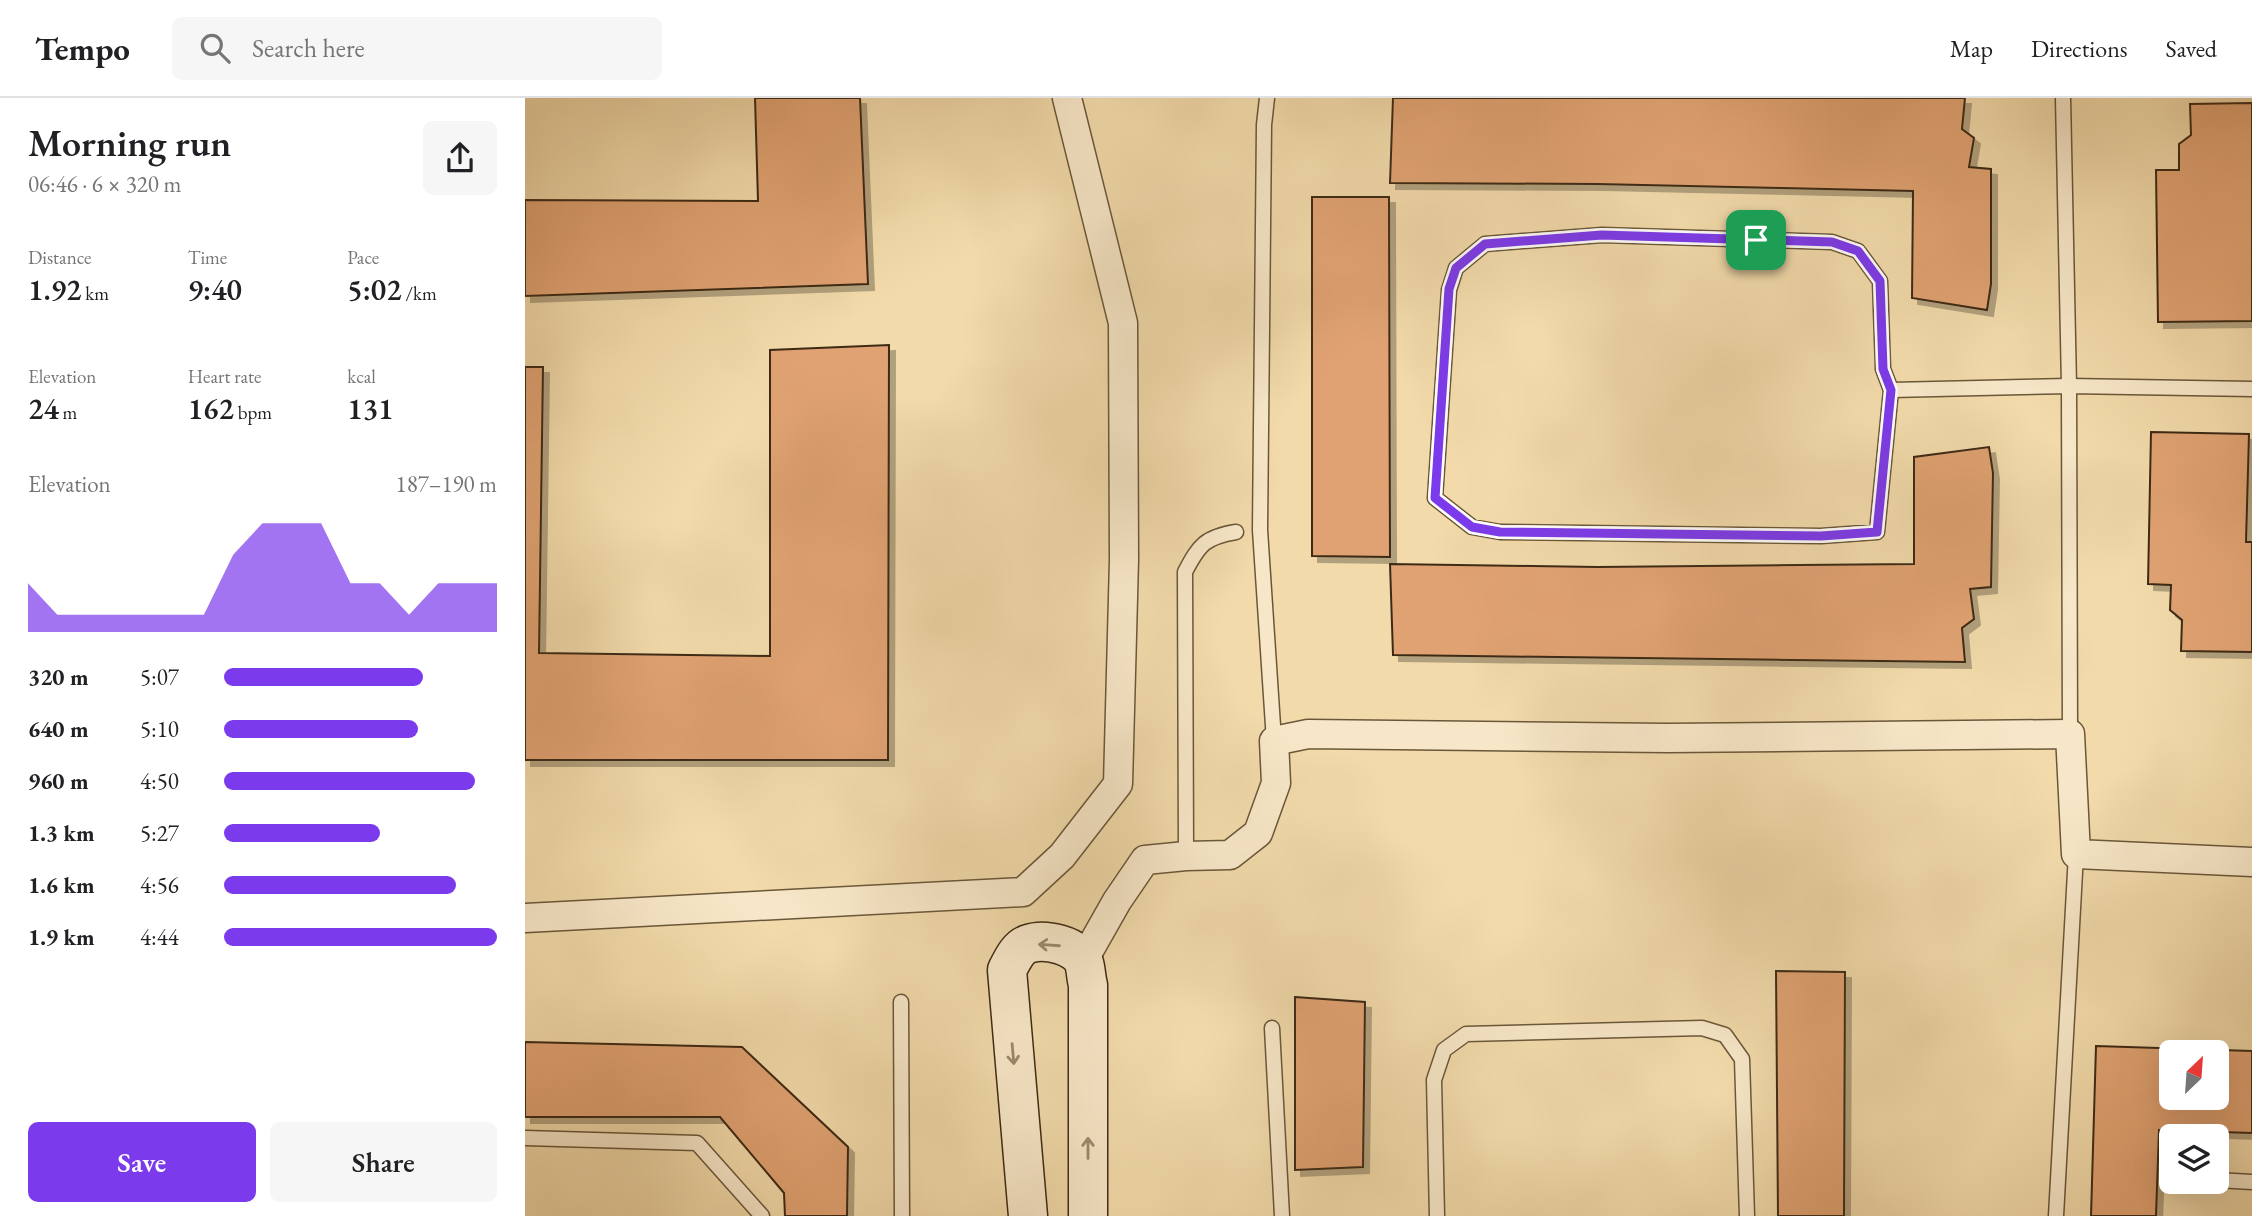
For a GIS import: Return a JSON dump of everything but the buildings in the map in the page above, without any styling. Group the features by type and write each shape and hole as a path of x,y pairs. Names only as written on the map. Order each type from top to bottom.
{"street":[{"path":"525,918 1023,892 1062,856 1118,784 1124,560 1122,323 1067,98"},
{"path":"1083,961 1117,901 1145,860 1230,855 1258,833 1276,783 1275,741 1308,734 1668,738 2070,734 2076,854 2252,862"},
{"path":"1028,1216 1007,970 1016,953 1027,944 1059,944 1073,950 1083,961 1089,1004 1088,1216"}],"lane":[{"path":"1267,98 1264,125 1260,530 1275,741"},
{"path":"2063,98 2069,386 2070,734"},
{"path":"1602,235 1832,242 1858,251 1880,281 1883,369 1891,390 1877,532 1821,536 1500,532 1472,527 1435,498 1449,289 1456,268 1485,244 1602,235"},
{"path":"1891,390 2069,386 2252,389"},
{"path":"1186,856 1185,572 1197,548 1216,535 1236,532"},
{"path":"2056,1216 2076,854"},
{"path":"901,1002 902,1216"},
{"path":"1272,1028 1282,1216"},
{"path":"1437,1216 1434,1080 1444,1050 1466,1034 1702,1028 1725,1035 1742,1059 1748,1216"},
{"path":"525,1138 697,1143 762,1216"},
{"path":"2229,1181 2252,1182"}],"route":[{"path":"1602,235 1756,240 1832,242 1858,251 1880,281 1883,369 1891,390 1877,532 1821,536 1500,532 1472,527 1435,498 1449,289 1456,268 1485,244 1602,235"}]}
